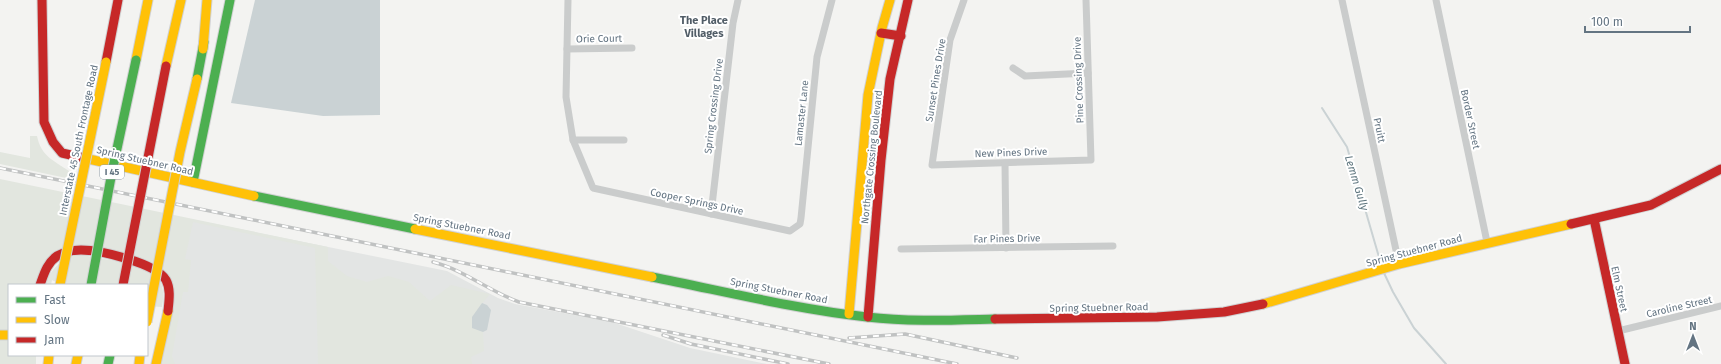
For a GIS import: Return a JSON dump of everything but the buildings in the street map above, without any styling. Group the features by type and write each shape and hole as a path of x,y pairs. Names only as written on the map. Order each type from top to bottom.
{"main road":[{"name":"Spring Stuebner Road","path":"42,0 44,122 56,147 62,153 223,190 792,305 868,317 936,320 1207,314 1256,306 1399,264 1487,242 1651,205 1704,180 1721,169"},
{"name":"Interstate 45 South Frontage Road","path":"60,284 118,0"},
{"name":"I 45","path":"91,284 112,172 148,0"},
{"path":"123,284 166,66 181,0"},
{"path":"203,49 208,0"},
{"path":"148,317 180,152 214,0"},
{"path":"193,182 230,0"},
{"name":"Northgate Crossing Boulevard","path":"849,314 868,94 880,33 890,0"},
{"name":"Northgate Crossing Boulevard","path":"868,317 880,165 890,78 901,36 908,0"},
{"path":"880,33 901,36"},
{"path":"863,164 880,165"},
{"name":"Elm Street","path":"1594,219 1625,364"},
{"path":"40,284 45,269 50,261 58,255 71,251 83,250 149,266 159,273 166,281 168,299 156,364"}],"street":[{"path":"568,0 566,97 573,140 624,140"},
{"name":"Spring Crossing Drive","path":"711,214 733,22 738,0"},
{"name":"Lamaster Lane","path":"795,228 800,224 801,218 817,57 832,0"},
{"name":"Sunset Pines Drive","path":"932,165 950,40 964,0"},
{"name":"Pine Crossing Drive","path":"1086,0 1091,160"},
{"name":"Pruitt","path":"1342,0 1399,264"},
{"name":"Border Street","path":"1436,0 1487,242"},
{"name":"Orie Court","path":"567,49 632,48"},
{"path":"1013,68 1025,76 1088,73"},
{"name":"Cooper Springs Drive","path":"573,140 593,188 790,231 795,228"},
{"name":"New Pines Drive","path":"932,165 1091,160"},
{"path":"1006,163 1006,248"},
{"name":"Far Pines Drive","path":"901,249 1113,246"},
{"name":"Caroline Street","path":"1618,331 1721,306"}],"shaded area":[{"path":"255,0 380,0 380,115 323,116 231,103"},
{"path":"30,136 37,136 41,148 48,157 69,171 71,179 0,164 0,152 30,158"},
{"path":"0,179 328,247 328,261 347,276 367,282 388,276 409,282 430,301 451,285 490,294 481,305 472,328 483,332 484,351 471,357 472,364 318,364 315,248 193,222 185,259 191,260 188,292 183,292 172,356 175,364 159,364 173,291 140,258 57,253 38,284 8,284 8,331 0,331"},
{"path":"190,219 447,271 498,298 515,304 612,322 690,348 767,364 159,364"},
{"path":"76,255 128,263 149,269 154,273 162,286 162,307 148,306 148,284 60,284 52,280 51,284 45,284 54,268 64,260"},
{"path":"482,303 487,305 491,310 487,330 483,332 472,328 472,317"},
{"path":"0,339 8,339 8,356 36,356 36,364 0,364"}],"waterway":[{"name":"Lemm Gully","path":"1322,108 1347,147 1381,264"},
{"name":"Lemm Gully","path":"1384,273 1414,328 1446,364"}],"railway":[{"path":"0,168 957,364"},
{"path":"433,262 466,275 519,302 829,364"},
{"path":"849,338 905,334 1017,358"},
{"path":"663,335 691,344 788,364"}],"traffic: fast":[{"path":"193,182 230,0"},
{"path":"197,79 204,42"},
{"path":"91,284 112,172 136,60"},
{"path":"254,196 415,229"},
{"path":"652,277 786,305 840,314 883,319 995,319"},
{"path":"108,364 110,356"}],"traffic: slow":[{"path":"136,60 148,0"},
{"path":"166,66 181,0"},
{"path":"203,49 207,0"},
{"path":"849,314 868,95 882,28 890,0"},
{"path":"60,284 106,62"},
{"path":"148,317 180,152 197,79"},
{"path":"84,158 254,196"},
{"path":"1263,304 1399,264 1571,224"},
{"path":"415,229 652,277"},
{"path":"156,364 168,311"},
{"path":"0,335 8,335"},
{"path":"48,364 49,356"},
{"path":"76,364 78,356"},
{"path":"139,364 140,356"}],"traffic: jam":[{"path":"42,0 44,122 53,142 62,153 84,158"},
{"path":"106,62 118,0"},
{"path":"868,317 881,160 890,79 908,0"},
{"path":"881,33 901,36"},
{"path":"123,284 166,66"},
{"path":"1571,224 1651,205 1721,169"},
{"path":"1594,219 1625,364"},
{"path":"40,284 48,265 57,256 66,252 78,250 101,252 140,263 160,274 166,280 169,287 168,311"},
{"path":"995,319 1157,317 1224,312 1263,304"}],"district":[{"name":"The Place Villages","path":"704,26"}]}
